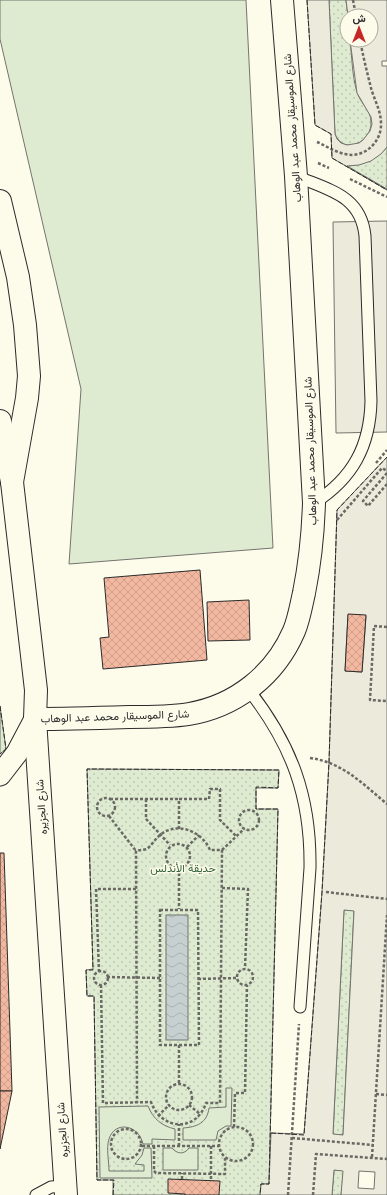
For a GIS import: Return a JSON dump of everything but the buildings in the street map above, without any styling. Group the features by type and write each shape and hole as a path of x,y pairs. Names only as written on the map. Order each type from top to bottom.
{"main road":[{"name":"شارع الموسيقار محمد عبد الوهاب","path":"35,719 162,716 189,714 210,709 223,704 248,689 264,676 276,662 294,630 305,588 312,547 314,503 296,176 282,0"},
{"path":"0,201 18,277 25,325 29,376 27,398 12,482"},
{"name":"شارع الجزيره","path":"0,420 12,482 36,690 35,719 65,1190"}],"street":[{"path":"0,776 17,753 35,719"}],"lane":[{"path":"296,176 344,197 353,204 360,213 364,224 365,236 371,401 371,416 368,432 363,447 348,475 326,495 314,503"},
{"path":"248,689 265,711 279,734 291,758 304,801 310,846 310,868 300,1007"},
{"path":"36,1195 51,1187 65,1190"}],"path":[{"path":"292,130 346,154 364,152 377,140 381,122 362,48"},
{"path":"312,547 382,468 387,472 363,501 368,506 387,484"},
{"path":"387,627 374,626 370,700 387,701"},
{"path":"291,758 317,759 329,762 342,768 354,776 387,804"},
{"path":"110,799 115,802 116,808 114,813 110,816 104,817 99,814 96,809 100,800 105,798 179,800 209,799 210,789 220,789 220,820 236,836"},
{"path":"146,799 146,819 170,846"},
{"path":"179,800 179,829"},
{"path":"245,810 256,812 259,818 259,823 255,828 250,830 244,829 240,825 238,819 241,814 245,810"},
{"path":"110,816 136,851 136,1103"},
{"path":"136,851 148,849 160,834 166,831 179,829 187,829 199,835 210,850 222,850"},
{"path":"101,985 103,1103 150,1102 158,1116 171,1124 179,1124 187,1123 200,1114 206,1103 220,1103 222,850 244,829"},
{"path":"187,847 199,835"},
{"path":"176,843 187,847 191,858 184,867 172,867 167,863 165,857 166,851 170,846 176,843"},
{"path":"179,868 179,909"},
{"path":"222,888 248,889 245,968"},
{"path":"101,985 94,981 95,974 98,972 96,889 136,889"},
{"path":"322,892 387,899"},
{"path":"179,909 198,910 199,1045 160,1045 160,910 179,909"},
{"path":"372,1157 387,915"},
{"path":"234,1127 235,1093 245,1093 247,986 253,979 253,974 250,970 245,968 240,969 236,978 242,985 247,986"},
{"path":"98,972 103,972 107,977"},
{"path":"107,977 160,978"},
{"path":"101,985 107,981 107,977"},
{"path":"198,979 236,978"},
{"path":"288,1195 300,1007"},
{"path":"179,1045 179,1083"},
{"path":"179,1083 190,1088 192,1100 186,1108 177,1110 169,1105 166,1100 166,1094 168,1088 179,1083"},
{"path":"376,1094 387,1095"},
{"path":"158,1116 169,1105"},
{"path":"189,1105 200,1114"},
{"path":"179,1124 179,1146"},
{"path":"234,1127 247,1131 252,1136 254,1142 250,1155 245,1160 238,1162 231,1161 226,1158 221,1152 219,1146 223,1133 234,1127"},
{"path":"129,1129 136,1132 141,1138 142,1146 140,1152 127,1160 114,1154 111,1147 112,1140 116,1133 129,1129"},
{"path":"292,1138 373,1145"},
{"path":"142,1146 219,1146"},
{"path":"154,1146 155,1172 225,1174 226,1158"},
{"path":"211,1146 211,1181"},
{"path":"313,1195 316,1154 387,1159"},
{"path":"182,1173 182,1179"}],"green space":[{"path":"0,0 246,0 273,548 69,564 81,389 0,39"},
{"path":"329,0 346,0 347,8 339,8 339,48 351,48 355,86 358,96 371,118 371,122 367,135 357,144 345,144 339,141 335,134"},
{"path":"387,147 387,189 347,166 369,161 383,152"},
{"path":"0,706 6,749 0,754"},
{"name":"حديقة الأندلس","path":"87,769 279,770 278,788 256,788 256,809 278,809 269,1184 261,1184 260,1195 113,1195 113,1180 97,1180 94,996 87,996 86,970 93,969"},
{"path":"344,910 354,910 343,1135 333,1135"},
{"path":"226,1088 232,1088 231,1126 226,1126 218,1131 216,1140 183,1140 183,1128 193,1127 204,1121 209,1108 226,1107"},
{"path":"148,1106 152,1115 158,1121 175,1129 175,1140 152,1139 152,1144 143,1144 141,1138 132,1129 121,1127 112,1133 109,1139 108,1155 109,1171 144,1171 144,1165 135,1164 142,1155 144,1148 151,1148 152,1178 100,1178 99,1107"},
{"path":"163,1148 172,1148 176,1152 183,1153 189,1148 198,1148 198,1170 163,1170"},
{"path":"334,1170 344,1170 341,1195 332,1195"}],"shaded area":[{"path":"307,0 329,0 335,134 341,143 347,145 359,143 363,140 370,131 372,124 371,117 357,93 351,48 379,48 379,8 347,8 346,0 387,0 387,61 382,61 382,66 387,66 387,147 381,154 371,161 359,165 347,166 387,190 332,158 331,134 315,125"},
{"path":"387,221 387,432 336,433 333,222"},
{"path":"387,457 387,1195 341,1195 343,1171 334,1170 332,1195 260,1195 261,1184 269,1184 271,1133 304,1134 322,892 329,762 337,510","holes":["348,615 366,616 362,672 345,671","344,910 354,911 343,1135 333,1134","359,1171 375,1172 374,1189 358,1188"]}],"water":[{"path":"166,915 188,915 188,1040 166,1040"}],"fence":[{"path":"307,0 315,125 331,134 332,158 387,190"},
{"path":"271,1133 304,1135 322,892 329,762 337,510 387,457"},
{"path":"0,706 6,749 0,754"},
{"path":"113,1195 114,1180 97,1180 94,996 87,996 86,970 93,970 87,769 279,770 278,788 256,787 256,809 278,809 269,1184 261,1184 260,1195"}]}
